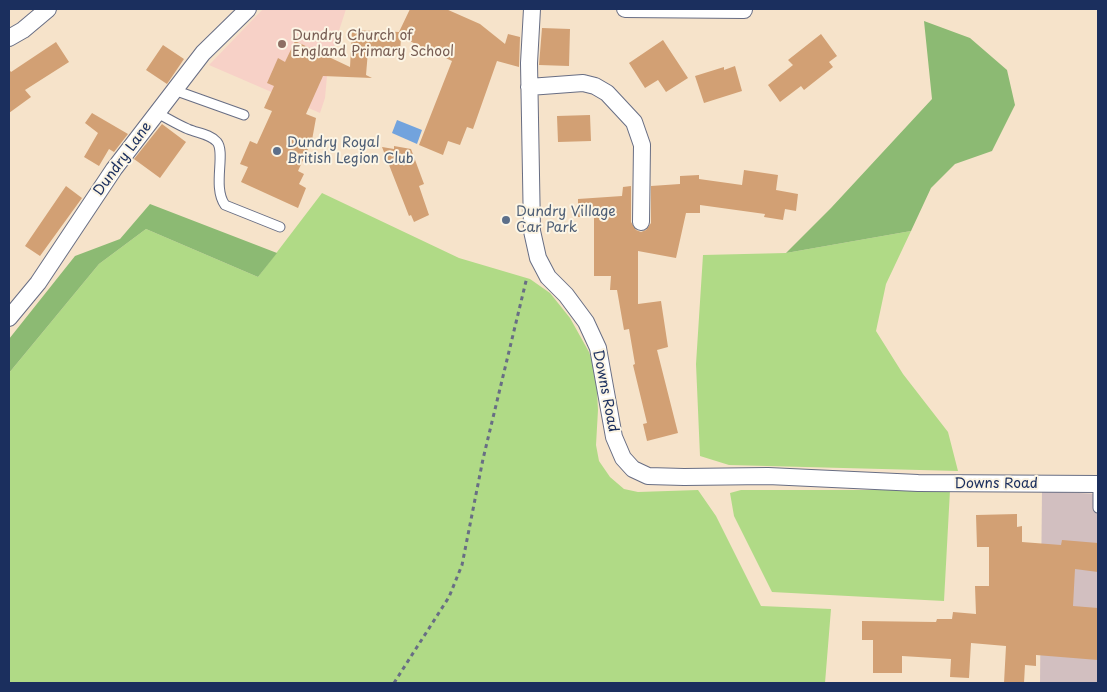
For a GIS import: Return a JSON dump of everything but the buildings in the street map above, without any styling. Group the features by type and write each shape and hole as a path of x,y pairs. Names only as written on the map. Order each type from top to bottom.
{"street":[{"path":"9,38 48,9"},
{"name":"Dundry Lane","path":"9,318 38,283 114,169 174,90 203,53 248,9"},
{"name":"Downs Road","path":"532,9 529,87 532,231 538,258 548,278 566,295 586,322 598,348 614,437 623,458 633,469 648,476 768,476 918,483 1098,484"},
{"path":"625,9 744,10"},
{"path":"529,87 583,84 595,86 606,93 634,122 642,145 641,222"}],"lane":[{"path":"174,90 244,115"},
{"path":"157,113 187,129 212,138 218,143 220,150 218,173 220,198 225,205 280,227"},
{"path":"1098,484 1098,508"}],"path":[{"path":"394,683 449,598 462,565 483,458 526,278 538,258"}],"shaded area":[{"name":"Dundry Church of England Primary School","path":"263,9 346,9 328,65 325,98 320,113 209,65"},
{"path":"1042,491 1098,494 1098,683 1040,683"}],"green space":[{"path":"924,21 970,38 1007,70 1015,105 992,151 955,164 931,188 911,231 786,253 831,208 932,99"},
{"path":"322,193 459,258 530,279 550,293 570,318 589,352 596,372 598,410 596,445 599,461 610,477 624,489 638,492 698,490 716,516 761,606 831,609 825,683 9,683 9,373 99,264 146,229 258,277"},
{"path":"150,204 277,253 258,277 146,229 99,264 9,373 9,339 75,256 120,239"},
{"path":"911,231 886,284 876,331 903,374 948,432 958,471 729,465 700,456 696,364 703,255 786,253"},
{"path":"741,490 950,490 944,601 772,592 734,516 730,493"}],"water":[{"path":"397,120 422,130 417,144 392,133"}],"place":[{"name":"Dundry Church of England Primary School","path":"282,44"},
{"name":"Dundry Royal British Legion Club","path":"277,151"},
{"name":"Dundry Village Car Park","path":"506,220"}]}
